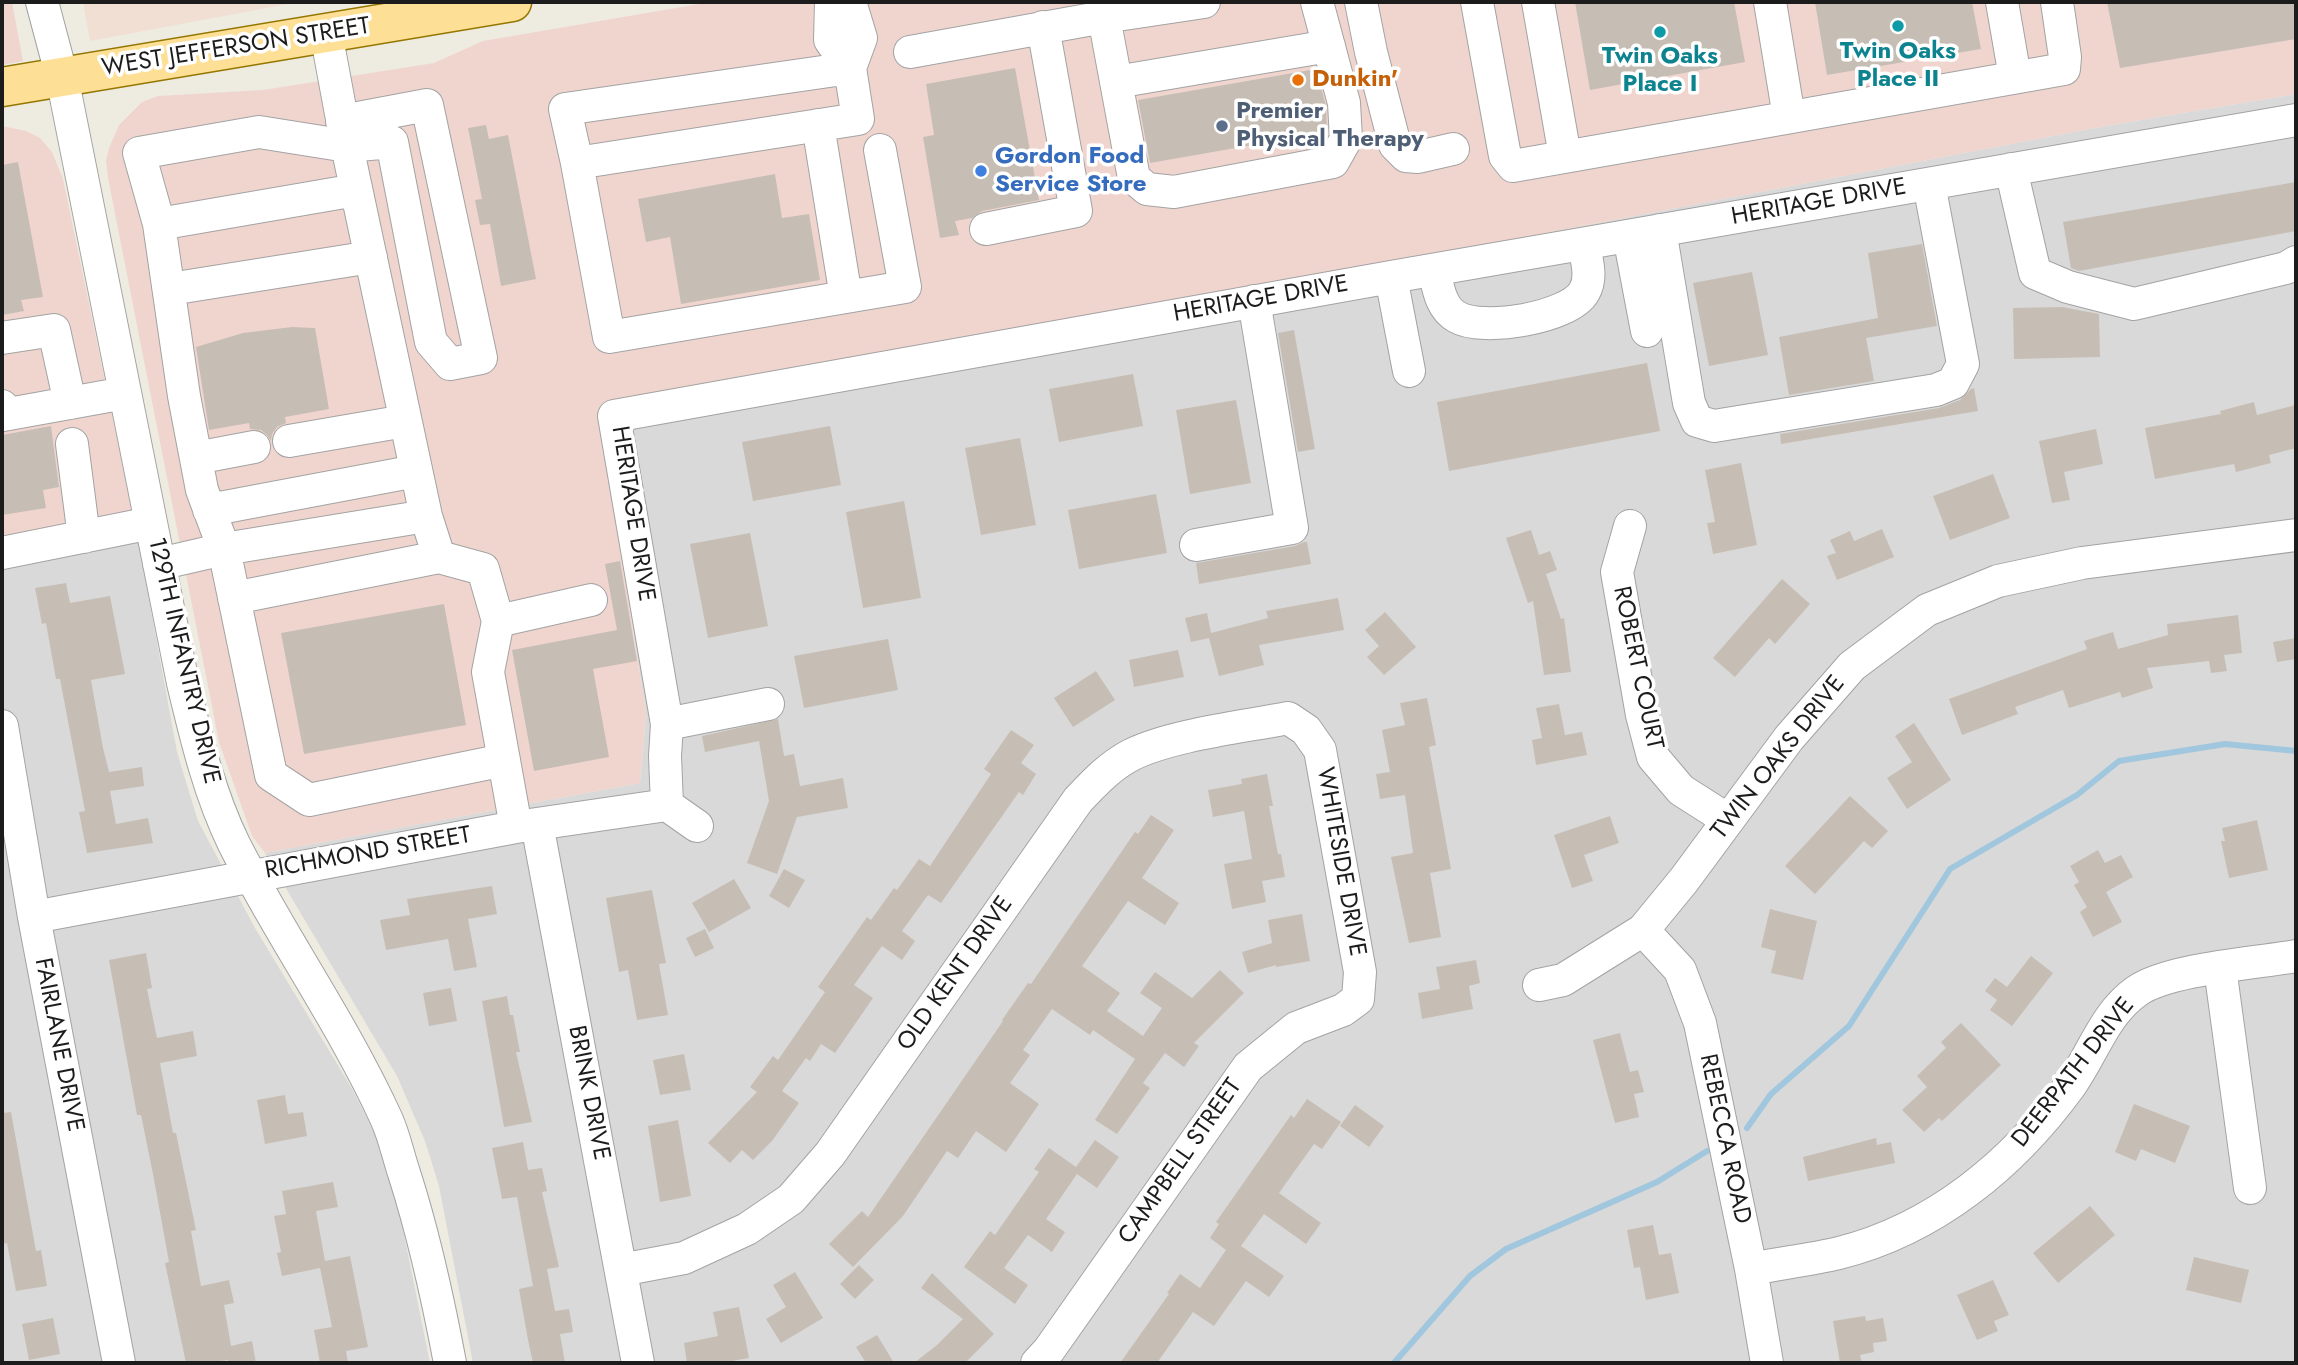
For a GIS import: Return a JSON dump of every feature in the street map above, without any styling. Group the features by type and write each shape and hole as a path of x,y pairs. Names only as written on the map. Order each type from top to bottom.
{"main road":[{"name":"WEST JEFFERSON STREET","path":"2,87 326,33 385,12 512,2"}],"street":[{"name":"129TH INFANTRY DRIVE","path":"42,2 62,77 197,743 215,800 234,843 339,1027 387,1119 414,1203 436,1289 450,1363"},
{"path":"577,163 858,119 849,68 830,40 831,2"},
{"path":"849,68 861,38 850,2"},
{"path":"911,51 1031,20 1104,17 1157,6 1204,2"},
{"path":"1104,17 1134,178 1147,189 1174,192 1333,162 1346,139 1344,103 1317,2"},
{"path":"1361,2 1395,145 1406,156 1418,157 1453,149"},
{"path":"1477,2 1505,156 1513,166 2064,69 2066,57 2057,2"},
{"path":"1538,2 1565,156"},
{"path":"1770,2 1789,117"},
{"path":"2002,2 2015,77"},
{"path":"986,229 1076,211 1031,20"},
{"path":"326,33 405,421 426,516 439,557"},
{"path":"1116,82 1329,46"},
{"path":"849,68 565,109 609,337 905,287 880,150"},
{"path":"345,133 427,105 481,358 450,364 432,342 392,142 345,133 259,132 139,153 159,224 184,396 202,491 224,549 271,775 309,800 504,760"},
{"name":"HERITAGE DRIVE","path":"667,805 667,723 614,416 1254,301 2296,120"},
{"path":"818,125 846,297"},
{"path":"2011,170 2035,274 2068,287 2134,304 2286,268 2296,262"},
{"path":"1660,230 1689,403 1697,421 1714,426 1936,390 1953,383 1963,364 1929,184"},
{"path":"159,224 356,190"},
{"path":"1629,236 1647,331"},
{"path":"1434,270 1445,307 1457,318 1476,323 1507,322 1569,306 1584,293 1589,278 1584,244"},
{"path":"170,289 371,257"},
{"path":"1391,277 1409,371"},
{"path":"1196,544 1292,528 1254,301"},
{"path":"2,338 54,330 70,403"},
{"path":"2,406 3,415 125,393"},
{"path":"289,441 405,421"},
{"path":"72,444 84,537"},
{"path":"196,458 254,447"},
{"path":"209,510 416,471"},
{"path":"159,564 224,549 426,516"},
{"path":"2,553 151,523"},
{"name":"ROBERT COURT","path":"1630,526 1617,572 1642,715 1653,757 1682,790 1728,820"},
{"name":"TWIN OAKS DRIVE","path":"1539,985 1563,980 1643,930 1684,880 1790,738 1852,666 1927,610 1998,581 2082,563 2296,535"},
{"path":"234,598 439,557 483,569 498,621 591,600"},
{"name":"BRINK DRIVE","path":"498,621 488,672 504,760 526,825 621,1270 638,1363"},
{"path":"667,723 768,704"},
{"name":"OLD KENT DRIVE","path":"621,1270 684,1258 747,1229 791,1199 830,1153 1078,800 1104,773 1131,755 1164,743 1288,718 1306,730"},
{"name":"FAIRLANE DRIVE","path":"2,726 34,917 120,1363"},
{"name":"WHITESIDE DRIVE","path":"1306,730 1320,750 1360,972 1358,999"},
{"path":"667,805 697,826"},
{"name":"RICHMOND STREET","path":"34,917 526,825 667,805"},
{"name":"REBECCA ROAD","path":"1643,930 1680,970 1700,1023 1751,1269 1767,1363"},
{"name":"DEERPATH DRIVE","path":"1751,1269 1841,1252 1889,1235 1941,1211 1988,1176 2029,1137 2071,1084 2113,1013 2138,990 2168,976 2296,956"},
{"path":"2220,968 2250,1188"},
{"name":"CAMPBELL STREET","path":"1037,1363 1049,1350 1248,1067 1296,1028 1343,1010 1358,999"}],"shaded area":[{"path":"2,2 12,2 23,61 2,65"},
{"path":"83,2 299,2 90,41"},
{"path":"711,2 2296,2 2296,94 2105,126 599,414 646,713 640,783 265,853 252,836 219,742 108,178 106,161 119,125 142,102 158,96 263,90 434,63 483,41"},
{"path":"2296,94 2296,1363 473,1363 439,1186 425,1141 397,1076 265,853 640,783 646,713 599,414 2105,126"},
{"path":"2,126 26,131 40,138 52,152 63,179 138,539 2,563"},
{"path":"138,539 177,752 198,821 255,928 351,1087 379,1141 393,1180 430,1363 2,1363 2,563"}],"building":[{"name":"Twin Oaks Place I","path":"1575,2 1734,2 1745,62 1590,90"},
{"name":"Twin Oaks Place II","path":"1815,2 1972,2 1981,49 1827,75"},
{"path":"2107,2 2296,2 2296,39 2120,68"},
{"name":"Gordon Food Service Store","path":"1015,68 1039,200 982,211 972,218 955,221 959,235 940,238 923,137 934,135 926,84"},
{"path":"1316,69 1326,106 1327,132 1150,163 1138,100"},
{"path":"486,125 489,139 508,135 536,279 501,286 490,224 480,225 475,200 482,199 468,128"},
{"path":"18,162 43,297 21,300 24,311 2,315 2,165"},
{"path":"775,174 782,218 809,214 820,280 681,304 670,237 646,242 638,199"},
{"path":"2296,182 2296,231 2079,271 2071,268 2063,222"},
{"path":"1922,244 1937,326 1866,338 1874,381 1789,395 1779,337 1878,318 1868,253"},
{"path":"1752,272 1768,355 1709,366 1693,283"},
{"path":"2062,307 2099,314 2100,357 2014,359 2013,308"},
{"path":"292,327 315,328 329,409 285,417 286,423 277,427 271,441 261,430 250,429 249,423 209,430 196,347 243,333"},
{"path":"1294,330 1315,449 1298,452 1278,333"},
{"path":"1647,363 1660,431 1449,471 1437,402"},
{"path":"1133,374 1143,426 1059,442 1049,389"},
{"path":"1974,388 1978,411 1781,444 1780,434 1939,408 1960,400"},
{"path":"1236,400 1251,483 1190,494 1176,410"},
{"path":"2254,402 2257,415 2296,405 2296,448 2269,455 2271,463 2236,472 2234,464 2155,479 2145,428 2221,414 2220,411"},
{"path":"51,426 59,487 43,490 46,508 2,515 2,435"},
{"path":"830,426 841,485 753,501 742,442"},
{"path":"2096,429 2103,464 2064,472 2070,500 2052,503 2039,441"},
{"path":"1020,438 1036,525 981,535 965,448"},
{"path":"1741,463 1757,545 1713,554 1707,523 1715,522 1705,470"},
{"path":"1993,474 2010,518 1950,540 1933,496"},
{"path":"1156,494 1167,553 1079,569 1068,510"},
{"path":"904,501 921,598 863,608 846,512"},
{"path":"1882,529 1894,557 1837,580 1827,556 1836,553 1830,540 1850,531 1854,541"},
{"path":"1531,530 1539,555 1550,551 1557,570 1546,574 1561,619 1564,618 1571,672 1544,675 1533,601 1528,603 1506,538"},
{"path":"750,533 768,626 708,638 690,544"},
{"path":"1307,542 1311,564 1199,584 1196,563 1295,546"},
{"path":"620,561 637,661 593,669 609,757 534,771 512,650 617,630 605,564"},
{"path":"1782,579 1810,604 1775,644 1769,638 1735,677 1713,658"},
{"path":"66,583 70,603 110,596 125,674 91,680 103,748 109,772 142,767 144,786 110,791 116,824 148,818 153,843 87,853 79,812 85,811 60,679 56,679 46,623 42,624 35,588"},
{"path":"1338,598 1344,630 1259,645 1264,665 1219,676 1209,638 1191,642 1185,618 1207,613 1211,633 1268,618 1266,611"},
{"path":"444,604 466,725 304,754 281,633"},
{"path":"1385,612 1416,647 1384,675 1367,657 1379,646 1365,630"},
{"path":"2238,615 2242,653 2224,655 2227,671 2211,673 2209,661 2147,668 2153,688 2122,698 2120,692 2069,708 2063,690 2015,707 2018,714 1962,735 1949,699 2087,649 2084,641 2113,632 2118,649 2168,635 2167,624"},
{"path":"2296,638 2296,659 2277,662 2273,642"},
{"path":"888,639 898,690 804,708 794,656"},
{"path":"1178,650 1184,677 1134,687 1129,660"},
{"path":"1096,671 1115,700 1073,727 1054,698"},
{"path":"1427,698 1436,745 1429,747 1451,869 1430,873 1441,937 1409,943 1391,857 1413,853 1405,795 1380,799 1376,774 1390,772 1382,730 1405,725 1400,703"},
{"path":"1559,704 1565,735 1582,732 1587,755 1536,765 1532,740 1542,738 1536,708"},
{"path":"778,719 784,756 794,754 800,786 843,778 848,808 797,817 777,874 747,863 769,801 759,741 705,752 702,736"},
{"path":"1914,723 1951,780 1907,809 1887,778 1912,762 1895,736"},
{"path":"1011,730 1034,745 1021,763 1036,774 1023,795 1019,792 941,903 928,895 902,931 915,941 902,960 882,946 854,985 873,998 835,1053 821,1044 810,1061 806,1058 782,1091 799,1103 772,1141 753,1160 742,1150 730,1163 708,1143 757,1092 750,1087 773,1056 778,1060 825,992 818,987 867,917 871,920 919,859 930,866 991,774 984,769"},
{"path":"1267,774 1273,806 1269,806 1285,877 1262,881 1266,902 1232,909 1224,864 1252,859 1244,811 1213,817 1208,790 1242,784 1241,779"},
{"path":"1850,796 1888,831 1872,848 1864,841 1815,894 1785,866"},
{"path":"1151,815 1174,830 1142,878 1179,903 1165,925 1128,901 1082,966 1120,993 1107,1011 1143,1036 1162,1008 1140,993 1155,972 1192,998 1220,970 1244,993 1194,1043 1199,1046 1184,1067 1165,1053 1143,1083 1150,1088 1117,1134 1095,1120 1135,1059 1093,1030 1090,1035 1052,1009 1023,1050 1030,1055 1010,1083 1039,1104 1006,1152 976,1131 958,1158 947,1151 903,1216 853,1267 829,1244 862,1211 868,1217 1028,983 1031,984 1135,832 1138,834"},
{"path":"1610,816 1619,843 1584,855 1593,881 1572,888 1554,835"},
{"path":"2257,820 2268,870 2229,878 2221,841 2225,841 2222,828"},
{"path":"2098,850 2105,863 2121,855 2133,877 2106,892 2122,922 2093,937 2080,912 2087,907 2074,885 2079,882 2070,866"},
{"path":"784,869 805,880 789,908 769,896"},
{"path":"734,879 751,908 709,932 692,903"},
{"path":"492,886 497,914 468,919 477,967 454,971 448,939 386,950 380,920 410,915 407,899"},
{"path":"652,890 666,963 659,964 668,1015 637,1020 628,970 619,972 606,898"},
{"path":"1770,909 1817,921 1803,980 1771,973 1776,951 1761,947"},
{"path":"1302,914 1310,961 1276,965 1248,973 1242,952 1272,943 1268,920"},
{"path":"705,929 714,948 695,957 686,938"},
{"path":"146,953 152,988 147,989 157,1038 193,1031 197,1056 160,1063 196,1230 191,1231 201,1286 229,1280 234,1303 224,1305 231,1346 252,1341 256,1363 228,1363 228,1360 186,1363 165,1263 169,1262 153,1174 141,1115 137,1115 109,960"},
{"path":"2031,956 2053,973 2012,1026 1990,1010 1997,1000 1985,991 1995,978 2007,987"},
{"path":"1476,960 1480,983 1469,986 1473,1009 1422,1019 1418,993 1440,989 1436,967"},
{"path":"451,988 457,1021 429,1026 423,993"},
{"path":"507,996 510,1015 513,1015 520,1052 516,1052 532,1122 504,1127 482,1001"},
{"path":"1961,1023 2001,1065 1942,1121 1939,1118 1924,1132 1902,1110 1927,1087 1917,1076 1946,1048 1941,1042"},
{"path":"1620,1033 1630,1072 1638,1070 1644,1092 1634,1094 1639,1117 1615,1123 1593,1040"},
{"path":"684,1054 691,1090 660,1095 653,1060"},
{"path":"285,1095 288,1114 303,1112 307,1136 265,1144 257,1100"},
{"path":"1307,1099 1341,1122 1322,1149 1314,1144 1279,1193 1321,1223 1306,1244 1264,1214 1241,1246 1284,1276 1269,1297 1246,1281 1214,1326 1193,1312 1157,1363 1120,1363 1180,1274 1200,1288 1226,1250 1210,1238 1219,1224 1216,1222 1291,1115 1294,1118"},
{"path":"2134,1104 2190,1126 2175,1163 2141,1149 2136,1161 2115,1152"},
{"path":"1355,1105 1384,1126 1369,1147 1340,1126"},
{"path":"11,1112 36,1251 41,1250 47,1286 16,1291 7,1243 2,1244 2,1113"},
{"path":"678,1120 691,1196 660,1202 648,1126"},
{"path":"1876,1138 1877,1145 1891,1142 1895,1163 1808,1181 1803,1157"},
{"path":"1095,1140 1119,1157 1097,1188 1077,1174 1046,1219 1065,1232 1052,1252 1028,1235 1004,1268 1028,1285 1015,1304 964,1267 990,1231 995,1235 1039,1172 1034,1169 1049,1148 1076,1167"},
{"path":"523,1142 528,1170 542,1168 547,1191 542,1192 559,1267 547,1269 555,1311 569,1309 573,1332 560,1334 565,1363 533,1363 528,1340 519,1289 533,1286 517,1197 502,1199 492,1148"},
{"path":"333,1182 338,1207 316,1211 325,1261 350,1256 368,1347 346,1351 348,1363 320,1363 314,1330 332,1327 320,1268 282,1276 277,1253 281,1252 274,1216 286,1214 282,1191"},
{"path":"2090,1206 2115,1235 2058,1283 2033,1253"},
{"path":"1653,1225 1659,1255 1671,1253 1679,1293 1646,1300 1640,1267 1634,1268 1627,1230"},
{"path":"2194,1257 2249,1270 2241,1303 2186,1290"},
{"path":"859,1265 874,1280 855,1299 840,1284"},
{"path":"795,1272 823,1318 781,1343 766,1319 786,1307 773,1285"},
{"path":"932,1273 994,1334 965,1363 914,1363 963,1319 921,1288"},
{"path":"1993,1280 2009,1315 1994,1321 1998,1331 1977,1340 1957,1295"},
{"path":"739,1307 749,1358 721,1363 687,1363 684,1343 718,1336 713,1312"},
{"path":"1865,1316 1866,1321 1883,1318 1887,1341 1873,1343 1874,1352 1860,1355 1862,1363 1840,1363 1833,1321"},
{"path":"53,1318 60,1354 29,1360 22,1324"},
{"path":"877,1335 894,1363 866,1363 856,1347"}],"waterway":[{"path":"1747,1128 1771,1094 1849,1026 1950,869 2077,795 2119,761 2225,744 2296,751"},
{"path":"1394,1363 1470,1276 1506,1249 1657,1182 1707,1151"}],"place":[{"name":"Twin Oaks Place II","path":"1898,26"},
{"name":"Twin Oaks Place I","path":"1660,32"},
{"name":"Dunkin'","path":"1298,80"},
{"name":"Premier Physical Therapy","path":"1222,126"},
{"name":"Gordon Food Service Store","path":"981,171"}]}
